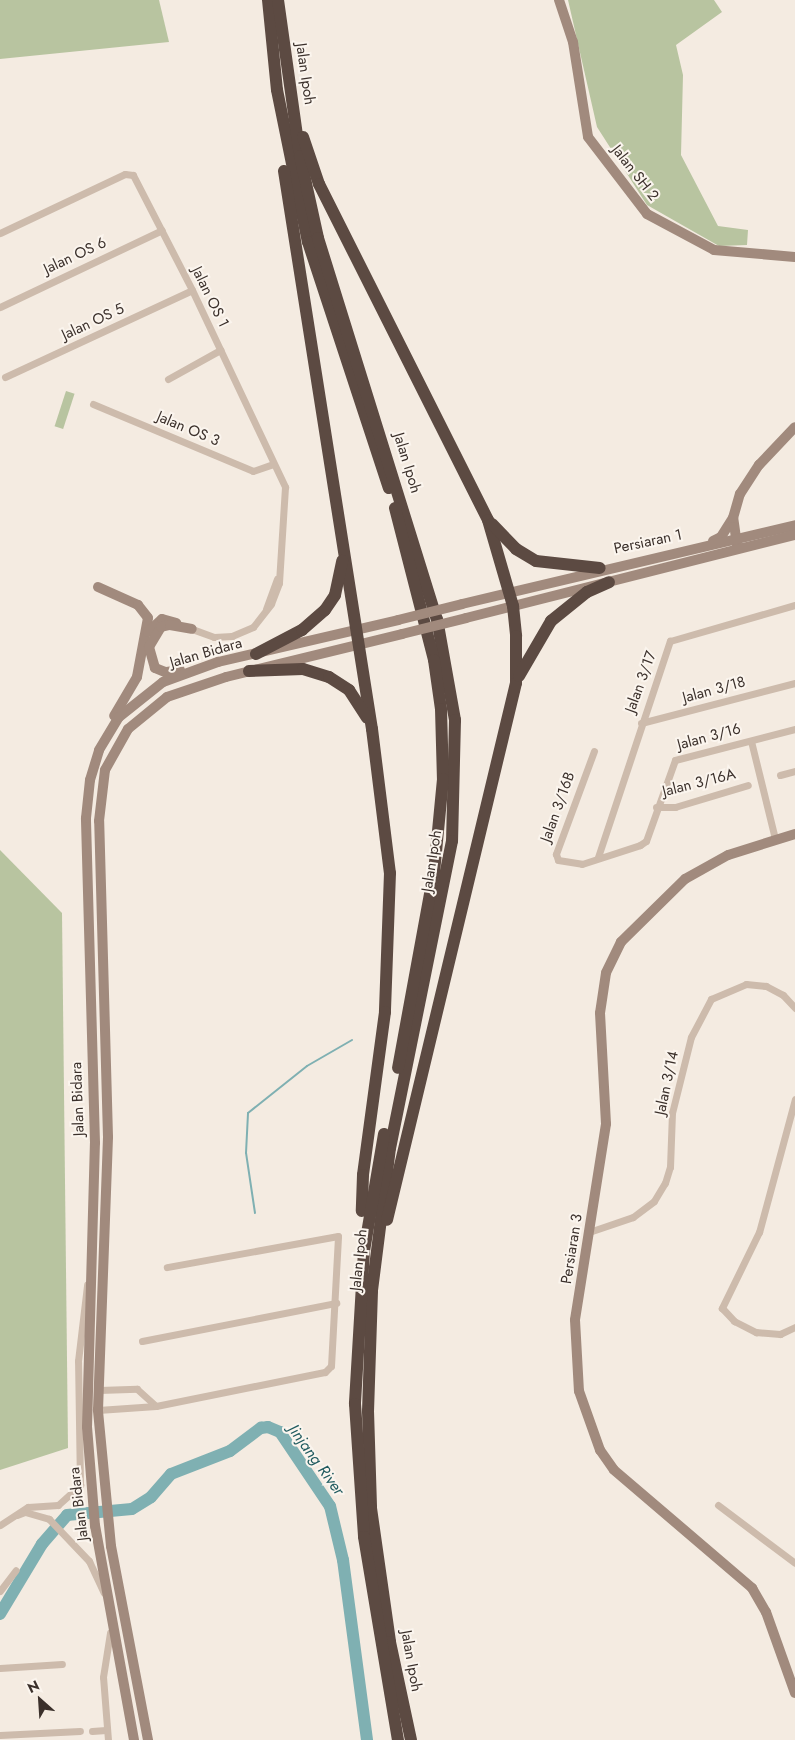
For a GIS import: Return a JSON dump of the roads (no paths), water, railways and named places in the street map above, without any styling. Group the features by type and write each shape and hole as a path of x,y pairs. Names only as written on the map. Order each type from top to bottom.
{"highway":[{"path":"264,0 274,114 340,514 372,729 390,873 385,1012 363,1175 364,1251"},
{"name":"Jalan Ipoh","path":"268,0 277,90 308,242 405,542 434,660 441,709 440,833 403,1045 374,1180 364,1251 356,1379 357,1471 374,1613 398,1740"},
{"name":"Jalan Ipoh","path":"278,0 294,116 318,238 438,619 454,720 452,841 390,1148 372,1291 368,1411 371,1508 390,1642 411,1740"},
{"path":"294,116 320,184 488,520 513,606 518,668 412,1106 372,1291"},
{"path":"256,654 302,630 325,610 334,595 342,568 340,514"},
{"path":"488,520 516,549 536,561 600,568"},
{"path":"516,682 551,621 587,592 609,582"},
{"path":"249,670 303,669 329,677 355,697 372,729"}],"main road":[{"name":"Jalan SH 2","path":"559,0 573,42 588,137 643,209 659,222 714,250 795,257"},
{"path":"705,545 721,537 734,518 747,481 795,428"},
{"path":"734,518 739,550"},
{"name":"Persiaran 1","path":"462,604 600,568 795,525"},
{"name":"Persiaran 1","path":"466,618 795,536"},
{"path":"86,818 85,784 90,758 133,686 148,623 145,610 98,587"},
{"name":"Jalan Bidara","path":"134,1740 91,1498 85,1380 95,1143 86,818 94,764 119,718 163,682 218,662 357,631 462,604"},
{"name":"Jalan Bidara","path":"148,1740 109,1524 98,1410 108,1138 99,821 102,784 118,742 157,703 188,688 249,670 466,618"},
{"path":"143,640 162,619 192,629"},
{"path":"192,629 170,624 158,630 149,647 152,664 170,672 218,662"},
{"name":"Persiaran 3","path":"795,834 728,855 685,879 621,942 606,973 600,1013 606,1124 592,1231 575,1320 578,1383 587,1423 614,1470 752,1588 766,1612 795,1693"},
{"path":"90,1480 90,1397 94,1389 99,1390"}],"street":[{"name":"Jalan OS 1","path":"0,233 125,174 138,179 192,290 285,486 280,574 266,612 254,627 232,636 214,637 192,629"},
{"name":"Jalan OS 6","path":"0,307 162,230"},
{"name":"Jalan OS 5","path":"5,377 192,290"},
{"path":"168,379 220,350"},
{"name":"Jalan OS 3","path":"93,404 253,471 273,464"},
{"name":"Jalan 3/17","path":"598,857 641,723 670,641 795,605"},
{"name":"Jalan 3/18","path":"641,723 795,683"},
{"name":"Jalan 3/16","path":"598,857 640,845 646,840 674,760 795,729"},
{"path":"751,741 775,839"},
{"name":"Jalan 3/16B","path":"594,751 556,857 582,864 598,857"},
{"path":"780,775 795,771"},
{"name":"Jalan 3/16A","path":"656,808 675,807 748,785"},
{"name":"Jalan 3/14","path":"592,1231 633,1217 654,1201 665,1183 670,1167 672,1113 691,1037 711,999 731,988 756,985 783,995 795,1008"},
{"path":"795,1098 759,1232 722,1308 734,1321 756,1332 780,1334 795,1328"},
{"path":"98,1410 156,1406 329,1370 336,1303 338,1236 256,1249 168,1267"},
{"path":"0,1525 28,1506 58,1505 76,1490 82,1478 78,1361 89,1274"},
{"path":"142,1341 336,1303"},
{"path":"99,1390 140,1390 156,1406"},
{"path":"718,1504 795,1563"},
{"path":"7,1519 26,1512 49,1519 89,1561 108,1601 111,1645 103,1687 108,1740"},
{"path":"0,1591 16,1570"},
{"path":"0,1668 62,1664"},
{"path":"92,1731 106,1730"},
{"path":"0,1734 80,1732"}],"waterway":[{"path":"255,1213 246,1153 248,1113 307,1066 352,1040"},
{"name":"Jinjang River","path":"0,1614 42,1544 67,1515 132,1509 151,1497 171,1474 230,1451 261,1428 268,1427 280,1432 330,1506 343,1560 367,1740"}]}
